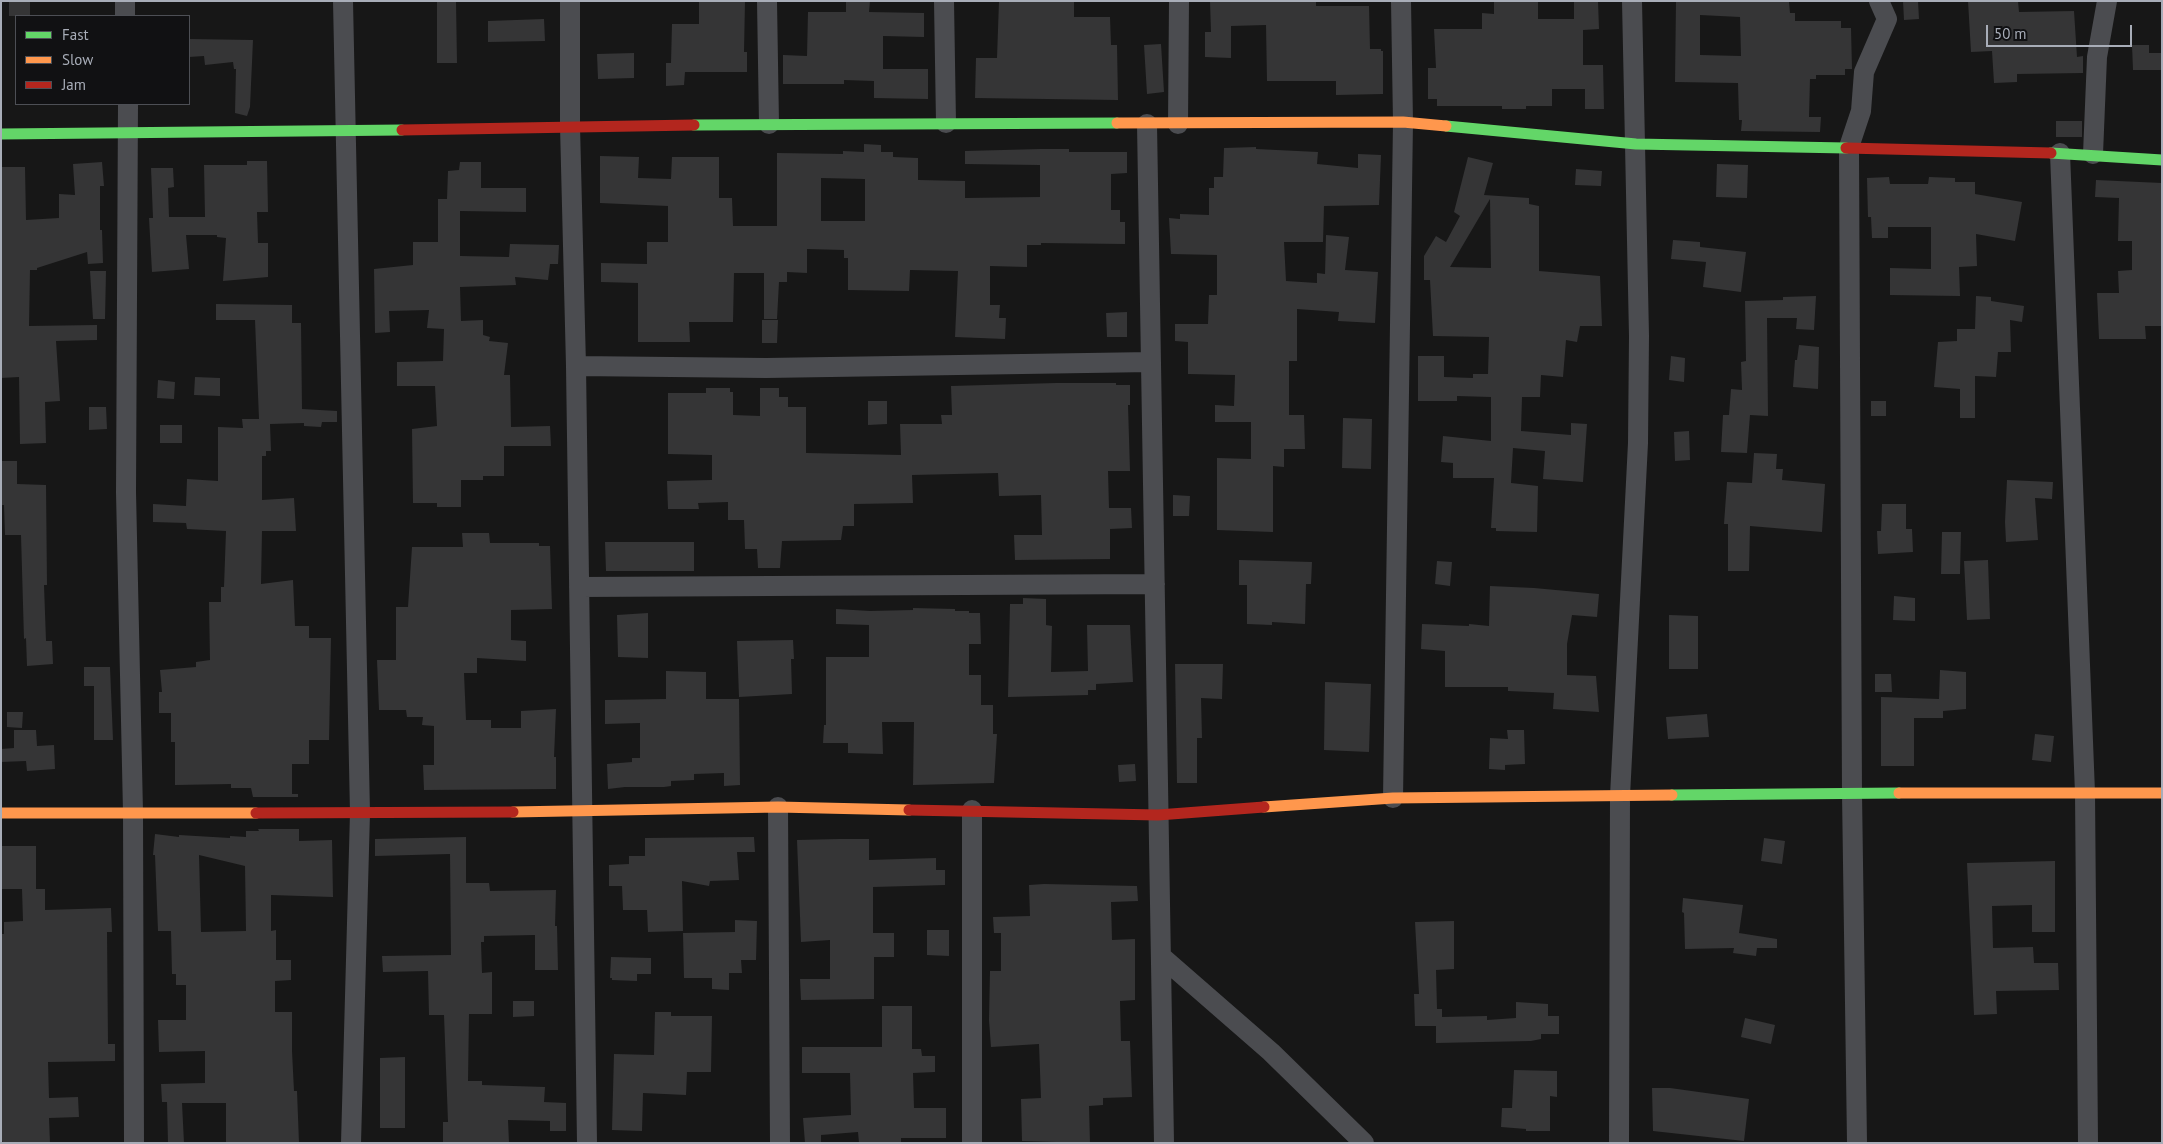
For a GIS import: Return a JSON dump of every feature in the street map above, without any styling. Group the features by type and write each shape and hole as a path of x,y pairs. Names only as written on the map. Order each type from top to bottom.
{"street":[{"path":"125,1 125,15"},
{"path":"343,1 360,813 351,1143"},
{"path":"570,1 570,126 576,366 587,1143"},
{"path":"767,1 769,124"},
{"path":"944,1 946,123"},
{"path":"1178,124 1179,1"},
{"path":"1393,798 1403,122 1401,1"},
{"path":"1619,1143 1620,796 1638,443 1639,336 1632,1"},
{"path":"1857,1143 1852,793 1849,147 1861,111 1864,72 1887,19 1879,1"},
{"path":"2093,154 2097,57 2107,1"},
{"path":"128,105 126,492 133,812 134,1143"},
{"path":"1,134 128,134 769,124 1403,122 1636,144 2060,152 2162,160"},
{"path":"1147,124 1164,1143"},
{"path":"2060,152 2085,793 2088,1143"},
{"path":"576,366 766,368 1151,362"},
{"path":"579,587 1155,584"},
{"path":"1,813 581,812 778,807 1158,815 1393,798 1852,793 2162,793"},
{"path":"778,807 780,1143"},
{"path":"972,810 972,1143"},
{"path":"1162,957 1270,1052 1364,1143"}],"building":[{"path":"9,1 30,1 30,15 9,16"},
{"path":"437,1 456,1 457,63 437,63"},
{"path":"699,1 745,1 744,52 747,52 747,72 685,72 684,85 666,86 666,63 671,63 672,24 699,24"},
{"path":"846,1 870,1 869,12 924,13 924,37 883,36 883,69 928,69 928,99 874,98 874,81 844,80 844,84 783,84 783,55 807,56 808,12 846,12"},
{"path":"999,1 1074,1 1074,17 1110,17 1111,45 1117,45 1118,100 975,98 976,58 997,58"},
{"path":"1210,1 1316,1 1316,6 1369,6 1370,49 1381,49 1383,51 1383,94 1336,95 1336,81 1267,81 1266,25 1231,26 1231,58 1205,57 1205,32 1211,32"},
{"path":"1494,1 1538,1 1538,19 1574,19 1574,1 1598,1 1599,29 1583,30 1583,65 1603,65 1604,109 1585,109 1585,89 1552,89 1552,106 1526,106 1526,109 1502,109 1502,106 1437,106 1437,99 1428,99 1428,68 1436,68 1434,29 1482,29 1482,13 1494,14"},
{"path":"1676,1 1789,2 1790,13 1795,13 1795,21 1841,21 1841,28 1851,28 1852,69 1845,69 1845,75 1816,75 1816,79 1810,79 1809,117 1821,117 1820,132 1741,131 1742,120 1739,120 1738,83 1675,82","holes":["1700,15 1740,17 1741,56 1700,55"]},
{"path":"1903,1 1918,1 1919,19 1904,20"},
{"path":"1968,1 2018,1 2019,12 2074,11 2077,57 2083,56 2083,73 2017,74 2017,82 1994,83 1992,51 1971,52"},
{"path":"544,19 545,41 488,42 488,21"},
{"path":"190,39 253,40 250,107 247,116 235,113 236,69 234,69 233,62 205,65 204,56 190,57"},
{"path":"1161,44 1164,92 1147,94 1144,45"},
{"path":"2132,45 2149,45 2149,53 2162,53 2162,70 2133,70"},
{"path":"634,53 634,78 598,79 597,54"},
{"path":"2056,121 2082,121 2082,137 2056,137"},
{"path":"864,144 881,145 881,152 893,152 893,157 918,158 918,180 965,181 965,198 1040,197 1040,165 965,164 965,151 1069,149 1069,152 1127,152 1127,173 1111,174 1111,210 1120,210 1120,222 1125,222 1125,244 1041,243 1041,245 1027,245 1027,267 990,266 990,305 1000,305 999,318 1006,318 1005,339 955,337 958,271 910,270 909,291 848,290 848,258 844,258 844,250 807,249 807,273 787,272 787,282 779,282 777,319 764,319 764,273 734,273 733,322 689,322 690,342 638,342 638,283 601,282 601,263 647,264 647,242 668,242 668,206 600,203 600,156 639,157 638,178 671,179 672,157 719,157 719,198 732,198 733,226 777,226 777,153 843,154 843,151 864,152","holes":["821,178 865,179 865,221 821,221"]},
{"path":"1256,147 1256,149 1318,152 1317,164 1358,168 1358,154 1381,155 1379,205 1324,206 1323,242 1284,242 1286,281 1317,283 1317,273 1325,274 1326,235 1349,237 1345,270 1378,272 1375,323 1338,321 1339,312 1297,309 1297,361 1289,361 1289,415 1304,415 1305,449 1284,449 1284,467 1273,466 1273,532 1217,530 1217,458 1251,459 1251,422 1215,422 1215,405 1234,406 1235,375 1188,374 1188,342 1175,341 1175,324 1208,324 1209,295 1217,295 1217,255 1171,254 1169,218 1180,219 1180,214 1209,215 1209,188 1214,188 1214,177 1223,177 1224,148"},
{"path":"1468,157 1493,163 1484,195 1529,198 1529,204 1539,206 1539,271 1600,276 1602,326 1580,326 1577,342 1566,340 1563,377 1541,375 1540,397 1522,397 1521,431 1571,435 1571,423 1587,424 1583,482 1543,479 1545,451 1513,448 1511,483 1538,486 1537,532 1496,531 1496,528 1491,528 1494,478 1453,478 1453,463 1441,462 1443,436 1491,441 1491,397 1457,396 1457,401 1418,401 1418,356 1444,356 1444,377 1473,378 1473,374 1488,374 1489,337 1433,336 1430,280 1424,280 1424,256 1436,236 1446,242 1460,216 1454,212","holes":["1490,199 1491,268 1450,267"]},
{"path":"247,161 267,161 268,212 257,212 258,243 268,243 268,277 223,281 226,238 217,237 217,235 186,235 189,269 152,272 149,218 153,218 151,168 173,168 174,187 168,188 169,217 205,217 204,165 247,165"},
{"path":"102,162 104,186 100,186 100,230 102,230 103,263 88,264 87,252 37,268 37,270 30,270 29,326 97,325 97,340 56,341 60,401 45,402 46,443 20,444 19,377 1,378 1,167 25,167 26,220 59,218 59,194 75,195 73,164"},
{"path":"460,162 481,162 481,188 526,188 526,212 460,211 460,256 509,257 510,244 559,245 558,264 550,264 548,280 515,277 516,285 460,287 461,321 483,320 483,335 490,337 489,341 508,343 504,375 510,375 511,427 550,426 551,446 504,446 504,476 483,476 483,480 461,480 461,507 437,507 437,503 413,503 412,429 437,426 435,386 397,386 397,362 443,361 444,329 427,328 429,310 389,311 390,332 375,333 374,269 413,265 413,242 438,242 438,199 447,199 448,171 459,170"},
{"path":"1717,164 1748,165 1747,198 1716,197"},
{"path":"1576,169 1602,171 1601,186 1575,185"},
{"path":"1889,177 1890,184 1928,184 1929,177 1955,178 1955,182 1975,182 1975,194 2022,202 2015,241 1976,234 1977,266 1959,267 1960,296 1890,295 1890,268 1931,269 1931,227 1888,227 1888,238 1872,238 1871,217 1868,217 1867,178"},
{"path":"2096,180 2162,183 2161,326 2145,326 2146,339 2099,339 2097,293 2119,293 2118,271 2132,270 2132,241 2118,241 2119,198 2095,197"},
{"path":"1673,240 1700,242 1700,247 1746,252 1741,292 1703,287 1706,262 1671,259"},
{"path":"90,271 106,271 105,319 93,319"},
{"path":"1816,296 1814,330 1796,329 1797,318 1767,318 1768,416 1750,415 1747,453 1721,452 1723,415 1729,415 1731,389 1742,390 1741,362 1746,361 1745,301 1783,300 1783,297"},
{"path":"1976,296 1991,297 1991,301 2024,306 2022,322 2010,320 2011,352 1998,352 1996,377 1975,376 1975,418 1960,418 1960,389 1934,387 1938,342 1957,341 1957,329 1975,329"},
{"path":"216,304 292,305 292,323 301,323 302,409 337,411 337,422 322,422 321,427 304,426 304,423 270,424 271,451 266,451 266,456 262,456 262,500 294,498 296,531 262,531 261,584 293,580 295,626 309,626 309,638 331,638 329,740 309,740 309,764 292,764 292,794 298,794 298,797 253,797 251,788 231,788 231,784 175,785 175,742 171,742 171,713 159,713 159,692 162,692 160,670 196,667 196,662 210,660 209,602 221,602 221,587 224,587 226,531 187,529 186,523 153,522 153,504 186,506 187,479 218,481 218,427 243,428 242,419 259,419 255,320 216,320"},
{"path":"1127,312 1127,337 1107,337 1106,313"},
{"path":"762,320 778,320 777,343 762,343"},
{"path":"1799,345 1819,347 1818,389 1793,387 1795,360 1797,360"},
{"path":"1671,356 1685,358 1684,382 1669,380"},
{"path":"195,377 220,378 220,396 194,395"},
{"path":"158,380 175,382 174,399 157,398"},
{"path":"1116,383 1116,385 1130,385 1130,405 1128,405 1130,471 1108,471 1109,508 1131,508 1132,528 1110,529 1110,559 1015,560 1014,535 1042,535 1041,495 999,496 998,473 912,475 913,503 854,504 854,526 843,526 841,540 782,541 780,568 758,568 757,549 745,549 744,520 728,520 728,502 698,503 699,509 668,509 667,481 712,480 712,455 668,454 668,393 706,393 706,388 730,388 730,392 733,392 733,415 760,416 760,388 779,388 779,397 788,397 788,407 806,407 806,453 901,455 900,424 942,424 941,415 952,415 951,386"},
{"path":"868,401 887,401 887,424 868,425"},
{"path":"1871,401 1886,401 1886,416 1871,416"},
{"path":"89,407 106,407 107,429 89,430"},
{"path":"1343,418 1372,419 1371,469 1342,468"},
{"path":"160,425 182,425 182,443 160,443"},
{"path":"1689,431 1690,460 1675,461 1674,432"},
{"path":"1754,453 1777,454 1776,469 1783,469 1782,480 1825,484 1822,532 1750,526 1749,571 1728,571 1728,524 1724,524 1727,482 1752,483"},
{"path":"1,461 17,461 17,484 46,485 47,585 44,585 46,641 52,641 53,664 27,666 26,638 24,639 21,535 5,535 4,505 1,505"},
{"path":"2007,480 2053,482 2052,499 2035,498 2038,540 2006,542"},
{"path":"1173,495 1190,496 1189,516 1173,516"},
{"path":"1882,504 1906,504 1906,529 1912,529 1913,552 1878,554 1877,531 1881,531"},
{"path":"1942,532 1961,532 1960,574 1941,574"},
{"path":"462,533 489,533 490,543 539,543 539,546 550,546 552,609 511,610 511,640 526,641 526,661 477,658 477,673 464,673 466,720 491,720 491,728 521,728 521,711 556,709 554,757 556,757 556,789 424,790 423,765 434,765 434,726 422,725 423,717 407,717 406,710 379,710 377,660 396,660 396,607 408,607 412,547 463,547"},
{"path":"605,542 694,542 694,571 606,571"},
{"path":"1239,560 1312,562 1311,584 1306,584 1305,624 1272,622 1272,625 1247,624 1247,585 1239,585"},
{"path":"1988,560 1990,619 1967,620 1964,561"},
{"path":"1437,561 1452,562 1450,586 1435,584"},
{"path":"1490,586 1599,594 1597,617 1572,615 1567,644 1567,675 1596,676 1599,712 1553,709 1554,693 1508,691 1508,687 1445,687 1445,651 1421,649 1422,624 1489,626"},
{"path":"1894,596 1915,598 1915,621 1893,620"},
{"path":"1023,598 1046,599 1046,625 1052,626 1051,672 1088,671 1087,625 1130,625 1133,682 1096,684 1096,690 1088,690 1088,695 1008,697 1010,604 1023,604"},
{"path":"913,608 955,609 955,611 980,613 981,644 969,644 969,675 981,675 981,705 993,705 993,734 997,734 994,783 913,785 914,722 882,722 883,754 848,753 848,743 823,743 824,725 826,725 826,657 869,657 869,625 836,624 836,609 870,611 913,610"},
{"path":"648,613 648,658 618,657 617,615"},
{"path":"1669,615 1698,616 1698,669 1669,669"},
{"path":"793,640 794,659 791,659 792,694 739,697 737,641"},
{"path":"1175,664 1223,664 1222,699 1201,698 1202,738 1197,738 1197,783 1177,783"},
{"path":"84,667 110,667 113,740 94,740 94,686 84,686"},
{"path":"1940,670 1966,672 1966,709 1943,711 1943,718 1914,718 1914,766 1881,766 1881,697 1939,699"},
{"path":"666,671 706,672 706,699 739,699 740,785 724,786 724,773 694,774 694,780 671,781 671,786 664,787 608,789 607,764 632,762 632,758 640,758 640,723 605,724 605,700 666,699"},
{"path":"1875,674 1891,674 1892,692 1875,692"},
{"path":"1325,682 1371,684 1369,752 1324,750"},
{"path":"7,712 23,712 22,728 7,727"},
{"path":"1707,714 1709,737 1668,739 1666,717"},
{"path":"14,730 36,730 37,746 54,745 55,769 27,771 26,761 1,762 1,749 14,748"},
{"path":"1507,730 1524,730 1525,764 1505,765 1505,770 1489,769 1490,738 1508,739"},
{"path":"2035,734 2054,736 2051,762 2032,760"},
{"path":"1135,764 1136,781 1119,782 1118,765"},
{"path":"258,829 299,829 299,841 332,840 333,897 271,895 271,931 276,930 276,960 291,960 291,980 275,981 275,1012 292,1012 294,1091 297,1091 299,1143 226,1143 226,1103 182,1103 184,1143 168,1143 167,1102 162,1102 161,1084 205,1083 205,1051 159,1052 158,1020 186,1020 186,985 176,985 176,974 172,974 171,931 158,931 155,855 153,855 155,834 179,837 179,835 230,838 230,836 246,837 246,831 259,831","holes":["199,855 245,866 246,931 201,932"]},
{"path":"466,837 466,883 489,883 490,891 556,890 555,926 557,926 558,970 535,970 535,935 484,936 484,942 481,942 482,973 492,972 492,1014 469,1014 468,1081 482,1081 482,1085 545,1087 544,1102 566,1103 566,1131 550,1131 550,1121 508,1120 509,1143 443,1143 443,1122 448,1122 444,1015 429,1015 428,971 383,972 382,956 451,955 450,854 375,856 375,839"},
{"path":"754,837 755,852 737,852 739,880 710,881 709,886 682,881 683,931 648,932 647,910 623,910 622,886 609,886 609,865 629,864 629,856 645,856 645,838"},
{"path":"1764,838 1785,841 1782,864 1761,861"},
{"path":"869,839 869,860 936,858 936,870 945,870 945,885 873,887 873,933 894,933 894,957 874,957 874,999 801,1000 800,979 830,979 830,940 801,942 797,840"},
{"path":"1,846 36,846 36,889 45,889 45,910 111,908 112,932 107,932 108,1044 115,1044 115,1061 48,1062 49,1098 78,1097 79,1117 49,1118 50,1143 3,1143 1,1138 1,934 4,934 4,922 23,921 22,889 1,889"},
{"path":"2055,861 2055,932 2032,932 2032,905 1992,906 1993,948 2033,947 2034,963 2058,963 2059,990 1996,991 1997,1014 1974,1015 1967,863"},
{"path":"1029,885 1137,886 1138,901 1111,902 1112,940 1135,939 1135,1000 1120,1001 1121,1041 1130,1041 1132,1097 1103,1098 1103,1105 1089,1106 1090,1143 1022,1141 1021,1099 1041,1098 1039,1044 991,1047 989,1020 990,971 1001,971 1001,933 994,933 993,917 1030,916"},
{"path":"1683,898 1743,905 1739,933 1777,939 1777,948 1757,948 1756,956 1733,953 1734,948 1685,949 1684,913 1682,912"},
{"path":"735,920 757,921 756,960 741,960 742,973 729,973 729,990 712,989 712,978 684,978 683,933 735,932"},
{"path":"1454,921 1454,969 1436,970 1437,1009 1442,1009 1442,1017 1487,1016 1487,1020 1516,1018 1516,1002 1548,1004 1548,1016 1559,1016 1559,1034 1541,1034 1541,1039 1531,1041 1436,1043 1436,1026 1415,1026 1414,994 1419,994 1415,922"},
{"path":"927,930 949,930 949,956 927,955"},
{"path":"611,957 651,958 651,974 637,974 637,981 612,980 610,978"},
{"path":"513,1001 534,1001 534,1016 513,1017"},
{"path":"882,1006 912,1006 912,1049 921,1049 922,1056 935,1056 935,1072 913,1073 914,1108 946,1108 946,1138 901,1138 901,1143 859,1143 858,1132 821,1135 821,1143 805,1143 803,1118 851,1115 850,1073 802,1073 802,1047 882,1047"},
{"path":"655,1012 671,1012 671,1016 712,1016 711,1072 687,1072 686,1095 643,1093 642,1131 612,1130 614,1054 654,1055"},
{"path":"1745,1018 1775,1025 1771,1044 1741,1037"},
{"path":"405,1057 405,1128 380,1128 380,1058"},
{"path":"1514,1070 1557,1071 1557,1097 1550,1096 1550,1131 1526,1131 1526,1129 1501,1127 1502,1108 1512,1108"},
{"path":"1652,1088 1670,1088 1749,1099 1744,1141 1653,1131"}],"traffic: fast":[{"path":"694,125 1117,123"},
{"path":"1446,126 1636,144 1846,148"},
{"path":"1,134 402,130"},
{"path":"2051,153 2162,160"},
{"path":"1672,795 1899,793"}],"traffic: slow":[{"path":"1117,123 1403,122 1446,126"},
{"path":"1899,793 2162,793"},
{"path":"1264,807 1393,798 1672,795"},
{"path":"513,812 778,807 909,810"},
{"path":"1,813 256,813"}],"traffic: jam":[{"path":"402,130 694,125"},
{"path":"1846,148 2051,153"},
{"path":"909,810 1158,815 1264,807"},
{"path":"256,813 513,812"}]}
